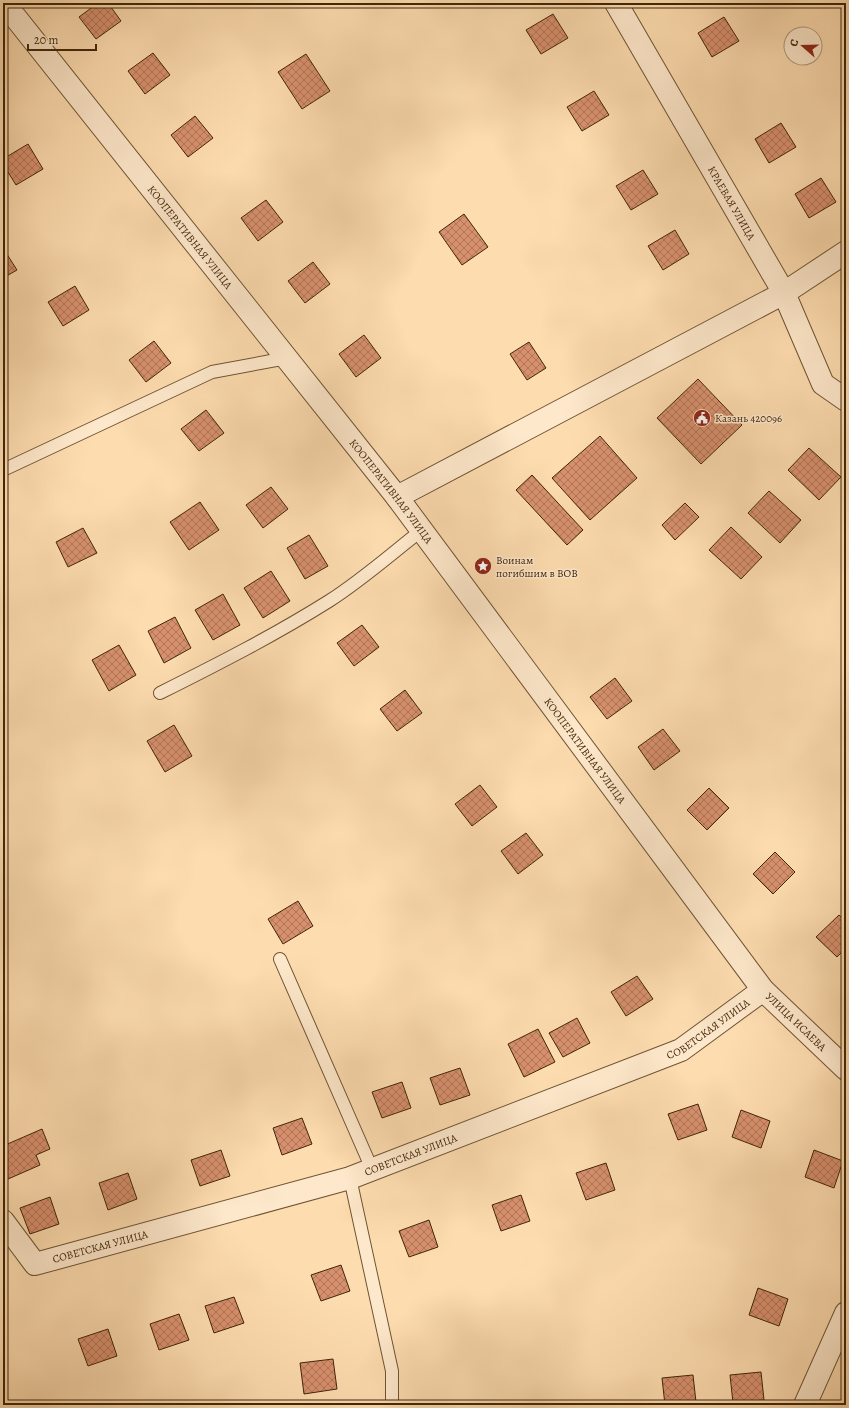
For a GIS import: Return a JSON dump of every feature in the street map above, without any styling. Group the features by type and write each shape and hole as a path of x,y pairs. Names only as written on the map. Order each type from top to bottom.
{"street":[{"name":"КООПЕРАТИВНАЯ УЛИЦА","path":"4,3 397,497 763,990"},
{"name":"КРАЕВАЯ УЛИЦА","path":"616,3 784,293 823,384 846,400"},
{"path":"397,497 784,293 846,252"},
{"name":"УЛИЦА ИСАЕВА","path":"763,990 846,1070"},
{"name":"СОВЕТСКАЯ УЛИЦА","path":"3,1221 35,1264 350,1178 681,1050 763,990"},
{"path":"805,1405 846,1314"}],"lane":[{"path":"3,470 212,372 287,358"},
{"path":"160,693 240,653 330,600 359,580 422,530"},
{"path":"280,959 372,1169"},
{"path":"350,1178 392,1371 392,1405"}],"building":[{"path":"98,3 108,3 121,21 96,39 79,17"},
{"path":"553,14 568,38 541,54 526,30"},
{"path":"724,17 739,41 712,57 698,33"},
{"path":"153,53 170,75 145,94 128,71"},
{"path":"306,54 330,91 302,109 278,72"},
{"path":"594,91 609,115 582,131 567,107"},
{"path":"195,116 213,138 188,157 171,135"},
{"path":"781,123 796,147 769,163 755,139"},
{"path":"28,144 43,169 16,185 3,164 3,159"},
{"path":"643,170 658,194 631,210 616,186"},
{"path":"821,178 836,202 809,218 795,194"},
{"path":"266,200 283,222 258,241 241,218"},
{"path":"464,214 488,247 462,265 439,232"},
{"path":"675,230 689,254 663,270 648,246"},
{"path":"3,248 17,270 3,278"},
{"path":"313,262 330,284 305,303 288,281"},
{"path":"75,286 89,310 63,326 48,302"},
{"path":"364,335 381,358 356,377 339,354"},
{"path":"154,341 171,363 146,382 129,360"},
{"path":"529,342 546,368 527,380 510,354"},
{"path":"698,379 742,425 701,464 657,418"},
{"path":"206,410 224,433 199,451 181,429"},
{"path":"600,436 637,478 590,520 552,478"},
{"path":"809,448 841,477 819,500 788,470"},
{"path":"532,475 583,530 567,545 516,490"},
{"path":"271,487 288,509 263,528 246,505"},
{"path":"769,491 801,520 780,543 748,513"},
{"path":"200,502 219,530 189,550 170,522"},
{"path":"685,503 699,517 675,540 662,525"},
{"path":"731,527 762,557 741,579 709,550"},
{"path":"83,528 97,553 68,567 56,542"},
{"path":"309,535 328,566 305,579 287,548"},
{"path":"271,571 290,601 263,618 244,588"},
{"path":"223,594 240,625 213,640 195,610"},
{"path":"175,617 191,648 164,663 148,631"},
{"path":"362,625 379,647 354,666 337,643"},
{"path":"119,645 136,675 109,691 92,660"},
{"path":"615,678 632,701 607,719 590,697"},
{"path":"405,690 422,713 397,731 380,709"},
{"path":"174,725 192,756 165,772 147,741"},
{"path":"663,729 680,751 654,770 638,747"},
{"path":"480,785 497,807 472,826 455,804"},
{"path":"709,788 729,808 707,830 687,810"},
{"path":"526,833 543,855 518,874 501,851"},
{"path":"775,852 795,872 773,894 753,874"},
{"path":"298,901 313,926 283,944 268,919"},
{"path":"839,915 846,922 846,948 837,957 816,937"},
{"path":"637,976 653,999 626,1016 611,992"},
{"path":"577,1018 590,1043 563,1057 549,1033"},
{"path":"538,1029 555,1062 524,1077 508,1044"},
{"path":"460,1068 470,1095 440,1105 430,1078"},
{"path":"402,1082 411,1108 382,1118 372,1092"},
{"path":"698,1104 707,1130 678,1140 668,1114"},
{"path":"741,1110 770,1121 761,1148 732,1137"},
{"path":"302,1118 312,1144 282,1155 273,1128"},
{"path":"42,1129 50,1149 36,1155 40,1165 8,1179 3,1166 3,1146"},
{"path":"221,1150 230,1176 200,1186 191,1160"},
{"path":"814,1150 843,1161 834,1188 805,1177"},
{"path":"606,1163 615,1190 586,1200 576,1173"},
{"path":"128,1173 137,1199 108,1210 99,1183"},
{"path":"521,1195 530,1221 501,1231 492,1205"},
{"path":"50,1197 59,1224 30,1234 20,1208"},
{"path":"429,1220 438,1247 409,1257 399,1231"},
{"path":"341,1265 350,1291 321,1301 311,1275"},
{"path":"758,1288 788,1299 779,1326 749,1315"},
{"path":"234,1297 244,1323 214,1333 205,1306"},
{"path":"179,1314 189,1340 159,1350 150,1324"},
{"path":"108,1329 117,1356 88,1366 78,1339"},
{"path":"333,1359 337,1389 304,1394 300,1363"},
{"path":"761,1372 764,1400 733,1403 730,1375"},
{"path":"693,1375 696,1402 665,1405 662,1378"}],"place":[{"name":"Казань 420096","path":"702,418"},
{"name":"Воинам погибшим в ВОВ","path":"483,566"}]}
